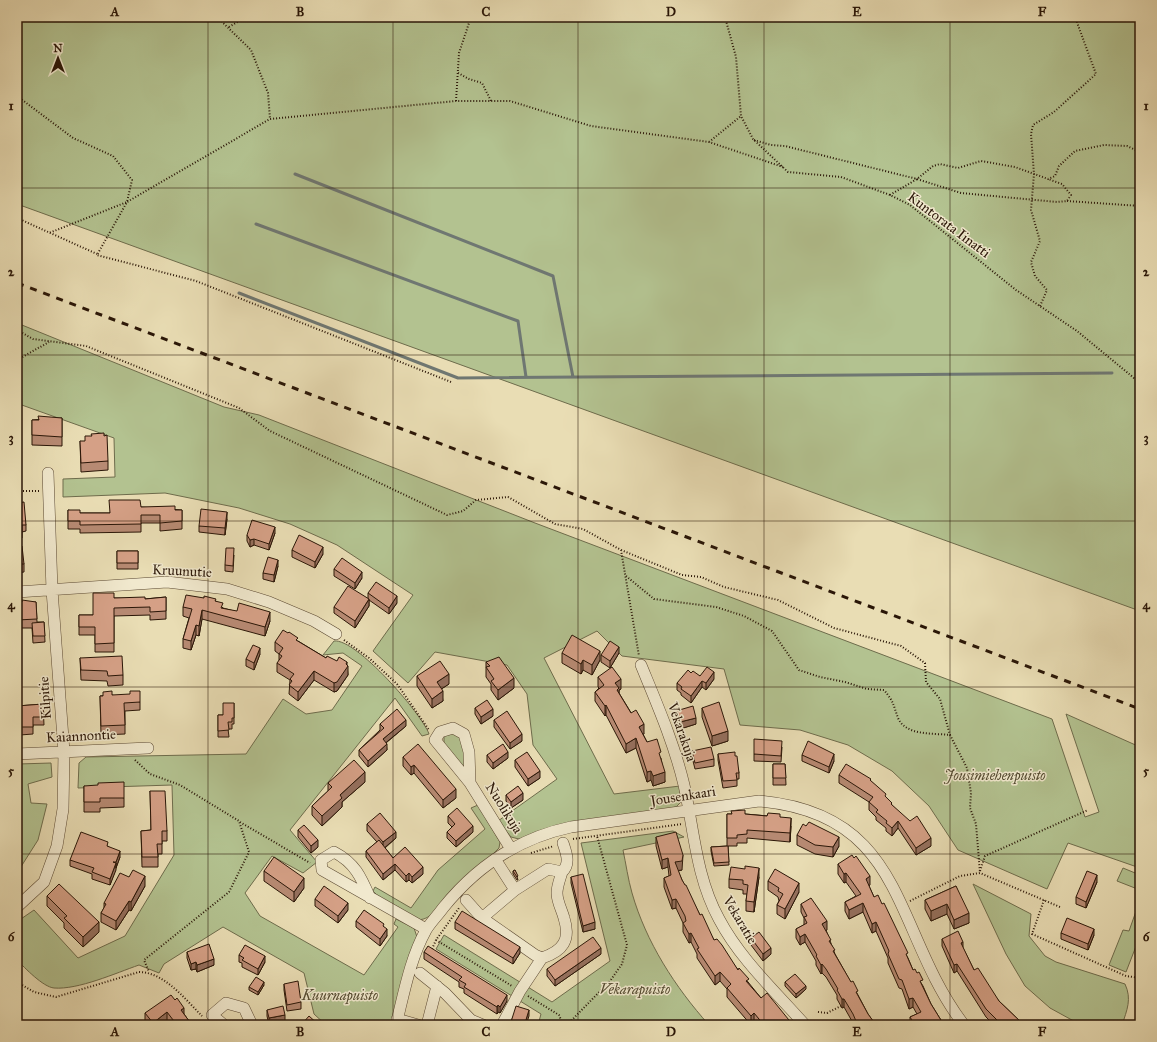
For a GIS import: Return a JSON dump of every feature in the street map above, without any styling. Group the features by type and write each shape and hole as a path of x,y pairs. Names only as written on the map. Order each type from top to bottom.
{"street":[{"name":"Kilpitie","path":"17,907 44,882 57,846 63,809 64,752 52,590 48,474"},
{"name":"Kruunutie","path":"17,592 167,582 227,589 269,602 314,621 336,634"},
{"name":"Vekarakuja","path":"641,665 669,734 684,784 689,810"},
{"name":"Nuolikuja","path":"470,783 469,752 464,734 454,728 440,732 435,740 470,783 511,849"},
{"name":"Kaiannontie","path":"17,754 148,748"},
{"name":"Jousenkaari","path":"397,1022 408,975 426,929 454,894 476,873 511,849 524,842 560,830 759,801 784,803 807,809 823,816 849,831 870,851 889,878 946,998 964,1025"},
{"name":"Vekaratie","path":"689,810 701,876 719,920 745,958 805,1025"},
{"path":"502,1025 520,991 542,958 561,949 566,940 565,919 557,894 562,872 566,869 568,863 563,843"},
{"path":"370,898 359,874 347,859 334,852 322,860 322,870 370,898 426,929"},
{"path":"495,860 515,890"},
{"path":"482,918 515,890 548,869 562,872"},
{"path":"466,900 482,918 535,955 542,958"},
{"path":"420,973 437,986 471,1020 483,1025"},
{"path":"427,1025 437,986"},
{"path":"224,1025 212,1015 226,1003 244,1008 252,1025"},
{"path":"397,1022 418,1025"}],"path":[{"path":"100,17 107,17"},
{"path":"218,17 251,50 268,93 270,119"},
{"path":"229,27 246,17"},
{"path":"456,101 459,53 471,17"},
{"name":"Kuntorata Iinatti","path":"725,17 736,57 741,116 753,139 782,167 788,172 841,178 890,195 910,205 1016,290 1077,331 1140,383"},
{"path":"1040,306 1047,290 1035,276 1031,262 1040,241 1031,210 1034,174 1033,125 1054,112 1096,74 1075,17"},
{"path":"458,74 482,82 491,101"},
{"path":"17,96 74,138 113,156 132,180 127,202 97,254"},
{"path":"49,233 127,202 270,119 456,101 510,101 591,126 709,142 782,167"},
{"path":"709,142 741,116"},
{"path":"753,139 771,145 785,146 917,179 961,193 1057,202 1067,201 1140,206"},
{"path":"1048,179 1055,176 1059,166 1076,151 1104,145 1127,146 1140,152"},
{"path":"890,195 917,179 933,166 940,164 958,168 981,161 1015,167 1062,184 1071,195 1067,201"},
{"path":"17,218 97,254 196,281 450,382"},
{"path":"17,330 33,339 86,346 239,408 270,431 447,515 463,511 476,500 508,497 555,524 583,529 621,550 682,575 701,577 724,587 778,600 834,628 901,646 925,663 926,682 940,699 950,735 967,768 971,793 970,808 976,824 980,873"},
{"path":"17,360 49,342"},
{"path":"17,490 49,491"},
{"path":"621,550 641,665"},
{"path":"625,575 654,599 716,607 744,616 772,631 799,670 820,677 867,688 884,690 894,701 899,719 909,730 950,735"},
{"path":"336,634 369,658 397,684 435,740"},
{"path":"123,749 150,774 180,785 322,870"},
{"path":"980,873 985,856 1088,810"},
{"path":"206,1020 176,990 149,972 144,960 229,892 249,852 239,821"},
{"path":"563,843 596,836 691,823"},
{"path":"567,1025 610,981 622,964 627,945 596,836"},
{"path":"902,905 960,876 980,873 1060,907"},
{"path":"430,953 436,940 466,900"},
{"path":"1044,900 1032,934 1126,976 1140,978"},
{"path":"436,940 559,1015 563,1025"},
{"path":"17,982 34,992 56,997 139,972 149,972"},
{"path":"818,1012 827,1013 841,1006"},
{"path":"1137,1025 1140,1012"}],"green space":[{"path":"17,17 1140,17 1140,611 17,204"},
{"name":"Jousimiehenpuisto","path":"17,323 224,407 259,415 535,523 1052,719 1085,817 1099,812 1066,714 1140,747 1140,868 1068,843 1047,889 958,850 929,806 892,771 848,745 800,730 740,725 724,669 622,656 597,631 544,658 614,794 680,786 681,802 676,807 519,839 511,837 498,821 557,779 533,745 527,694 507,665 435,652 408,683 373,651 413,595 337,545 290,524 239,508 165,493 63,497 63,479 115,477 114,438 19,404 17,405"},
{"name":"Kuurnapuisto","path":"334,641 344,643 357,651 372,664 402,695 424,724 429,734 422,736 395,698 290,830 317,862 303,873 272,856 245,893 260,916 364,975 398,927 394,924 396,919 414,928 417,937 391,1025 326,1025 314,1014 304,973 223,927 164,964 159,973 139,965 85,984 64,988 54,988 40,981 29,972 17,960 18,921 34,910 78,958 125,936 174,855 172,785 78,788 79,763 86,757 246,754 283,699 306,714 332,710 362,666 343,653 323,655"},
{"path":"453,730 461,734 467,773 444,743 444,735"},
{"path":"51,763 52,777 28,784 31,803 47,804 38,840 17,873 17,838 21,837 18,764"},
{"path":"478,805 500,842 499,848 431,915 420,920 411,917 393,907 373,891 375,887 411,908 438,870 485,829 471,808"},
{"name":"Vekarapuisto","path":"673,831 684,837 623,850 628,877 645,929 663,963 673,979 709,1025 538,1025 541,1014 436,949 444,935 552,1002 610,961 581,843"},
{"path":"1123,868 1140,875 1140,890 1117,881"},
{"path":"973,884 1031,914 1029,936 1045,956 1056,962 1125,984 1128,1000 1122,1025 1081,1025 1050,1008 1025,986 1006,954"},
{"path":"1140,900 1140,936 1126,972 1109,965 1123,930 1129,931"}],"building":[{"path":"38,416 62,418 62,437 32,435 32,420 39,420"},
{"path":"104,433 104,436 107,435 108,461 81,463 80,441 85,441 85,436 92,436 91,434"},
{"path":"109,500 140,500 141,507 175,506 175,510 182,510 182,521 160,523 160,515 141,515 141,524 80,525 80,521 68,521 68,510 80,510 80,513 110,513"},
{"path":"24,502 26,525 22,525 22,532 17,532 17,503"},
{"path":"201,509 227,512 225,528 199,526"},
{"path":"252,520 275,527 269,544 254,539 250,540 247,535"},
{"path":"299,535 323,547 315,562 292,550"},
{"path":"17,546 22,546 24,564 17,564"},
{"path":"226,548 234,548 233,566 225,565"},
{"path":"117,551 138,551 138,563 117,563"},
{"path":"268,557 278,560 274,575 263,573"},
{"path":"342,558 362,572 355,583 334,569"},
{"path":"376,582 397,596 389,608 368,593"},
{"path":"348,586 369,599 355,621 334,607"},
{"path":"93,593 114,593 114,598 145,597 145,599 166,597 166,611 150,612 150,607 114,608 114,643 95,644 95,627 79,627 79,615 93,615"},
{"path":"186,595 204,598 204,596 216,599 215,601 223,603 221,608 237,611 239,603 270,612 265,627 202,610 199,626 196,625 191,641 183,639 192,609 183,607"},
{"path":"22,600 36,602 37,619 17,620 17,602 22,602"},
{"path":"44,622 45,636 33,636 32,623"},
{"path":"283,630 288,633 289,632 298,638 296,640 326,658 327,656 337,661 339,657 347,662 346,664 348,666 337,682 334,683 314,671 298,692 289,685 292,681 290,679 294,674 277,663 282,656 279,654 283,648 275,642"},
{"path":"572,635 600,651 592,665 583,660 581,664 562,653"},
{"path":"610,641 619,647 610,661 601,655"},
{"path":"253,645 260,648 254,663 246,659"},
{"path":"122,656 123,675 108,676 107,671 81,670 80,658"},
{"path":"499,657 514,678 498,690 491,681 494,679 486,667 490,666 486,662"},
{"path":"440,661 449,674 437,682 443,691 432,699 417,676"},
{"path":"612,667 621,679 615,683 619,688 617,690 631,713 636,710 644,724 639,727 647,742 657,739 661,752 659,753 665,772 653,776 651,771 647,772 636,738 626,744 606,705 605,706 595,692 604,685 598,677"},
{"path":"707,667 714,672 706,683 702,681 691,696 681,689 682,687 677,683 688,670 691,673 693,671 700,676"},
{"path":"112,691 112,695 130,694 130,691 140,691 140,702 124,703 125,725 101,726 100,696 103,696 103,692"},
{"path":"487,700 493,709 481,717 475,708"},
{"path":"719,702 728,731 712,736 702,708"},
{"path":"223,703 234,703 234,718 232,718 232,722 228,722 229,730 218,731 218,715 223,715"},
{"path":"43,704 44,717 33,717 33,727 20,727 20,718 17,718 17,706"},
{"path":"693,706 696,718 680,722 676,711"},
{"path":"397,709 406,720 383,739 387,744 368,761 359,750 384,728 380,724"},
{"path":"507,711 522,734 510,743 494,720"},
{"path":"754,739 782,741 781,756 754,754"},
{"path":"808,741 834,754 829,767 802,755"},
{"path":"418,744 456,789 443,800 414,765 411,767 403,757"},
{"path":"503,744 508,752 493,763 487,755"},
{"path":"711,747 714,759 695,763 692,751"},
{"path":"527,752 540,771 528,779 515,760"},
{"path":"735,752 735,756 737,756 739,773 736,773 737,780 723,781 718,754"},
{"path":"354,760 365,772 340,795 342,798 322,816 312,806 332,787 328,783"},
{"path":"773,764 785,764 786,778 773,778"},
{"path":"846,764 871,779 870,780 886,794 885,796 892,803 891,804 910,821 917,816 931,838 916,848 898,821 892,828 886,823 887,821 876,812 878,810 869,802 873,797 839,775"},
{"path":"124,782 124,798 100,798 100,802 84,802 84,786 98,785 98,783"},
{"path":"518,786 523,793 511,802 506,795"},
{"path":"150,791 165,791 167,831 162,831 162,844 157,844 158,857 142,857 141,831 151,830"},
{"path":"457,808 473,826 456,841 447,832 455,824 448,816"},
{"path":"745,810 745,814 767,816 768,813 780,814 780,817 791,818 790,833 747,830 747,834 737,835 737,838 727,838 727,814 732,814 731,811"},
{"path":"380,813 396,832 383,842 367,824"},
{"path":"809,822 839,837 833,847 815,845 797,835 803,824 806,826"},
{"path":"304,825 318,840 311,846 298,830"},
{"path":"81,832 108,842 107,846 120,851 116,862 113,862 116,863 110,879 92,872 94,868 70,860"},
{"path":"676,832 683,855 682,861 675,862 682,880 686,885 700,915 702,914 714,940 717,939 722,945 738,970 739,968 749,979 746,981 761,998 767,993 793,1025 764,1025 754,1013 751,1016 727,988 731,984 720,972 715,976 697,949 699,948 691,933 689,934 683,923 686,921 685,916 676,899 672,900 664,878 671,875 668,858 662,860 656,837"},
{"path":"379,840 393,858 405,847 423,867 412,877 409,873 406,876 395,864 383,874 366,851"},
{"path":"728,846 729,862 714,863 711,847"},
{"path":"852,855 854,858 856,856 870,876 866,879 874,897 878,895 882,904 884,903 908,953 906,954 913,970 915,969 917,973 919,972 923,980 920,981 931,1004 944,1025 928,1025 927,1023 923,1025 915,1025 910,1017 921,1012 913,998 909,999 902,980 899,979 888,954 889,951 876,922 872,924 863,903 849,910 845,902 861,894 846,873 844,874 838,864"},
{"path":"274,857 304,878 294,892 264,871"},
{"path":"745,866 759,868 754,902 746,901 748,885 743,884 743,880 729,879 731,867 745,869"},
{"path":"775,869 799,883 785,909 777,905 783,894 778,891 779,888 768,881"},
{"path":"133,870 145,876 131,902 129,901 116,921 101,913 106,904 104,903 120,873 129,877"},
{"path":"515,870 518,876 517,877 513,871"},
{"path":"1087,871 1097,875 1086,902 1076,897"},
{"path":"583,874 595,922 583,926 571,877"},
{"path":"59,884 99,922 83,937 64,918 67,916 47,896"},
{"path":"324,886 348,903 338,916 315,899"},
{"path":"956,886 969,913 954,920 947,904 931,911 925,900"},
{"path":"811,898 827,921 822,924 831,940 829,941 835,950 833,951 851,982 853,981 858,991 856,992 876,1025 855,1025 853,1022 856,1021 853,1014 844,999 842,999 826,969 822,964 821,965 805,934 800,937 796,929 807,923 804,917 807,916 801,904"},
{"path":"364,910 384,924 383,926 387,929 380,939 356,921"},
{"path":"462,911 520,947 513,958 455,922"},
{"path":"1067,918 1094,929 1088,944 1061,933"},
{"path":"958,931 963,942 961,943 974,970 978,968 999,1001 1024,1025 1002,1025 986,1009 957,964 954,965 942,939"},
{"path":"759,932 771,948 763,954 751,938"},
{"path":"593,937 601,948 555,980 547,969"},
{"path":"209,944 214,959 197,965 196,962 191,964 187,952"},
{"path":"245,945 265,956 258,969 242,960 244,958 239,955"},
{"path":"428,946 507,995 500,1007 498,1005 497,1007 464,987 466,984 459,980 462,977 424,952"},
{"path":"795,974 806,986 796,994 785,982"},
{"path":"256,977 264,982 258,992 249,987"},
{"path":"298,981 301,1002 287,1005 284,984"},
{"path":"171,995 175,1000 177,998 184,1008 181,1010 192,1025 177,1025 167,1012 153,1023 145,1013"},
{"path":"283,1006 285,1015 269,1018 267,1010"},
{"path":"516,1006 529,1010 525,1023 529,1025 510,1025"},
{"path":"309,1016 319,1025 302,1025"}],"waterway":[{"path":"295,174 553,276 573,377"},
{"path":"256,224 518,321 526,377"},
{"path":"239,293 458,378 1112,373"}],"railway":[{"path":"17,283 1140,709"}]}
